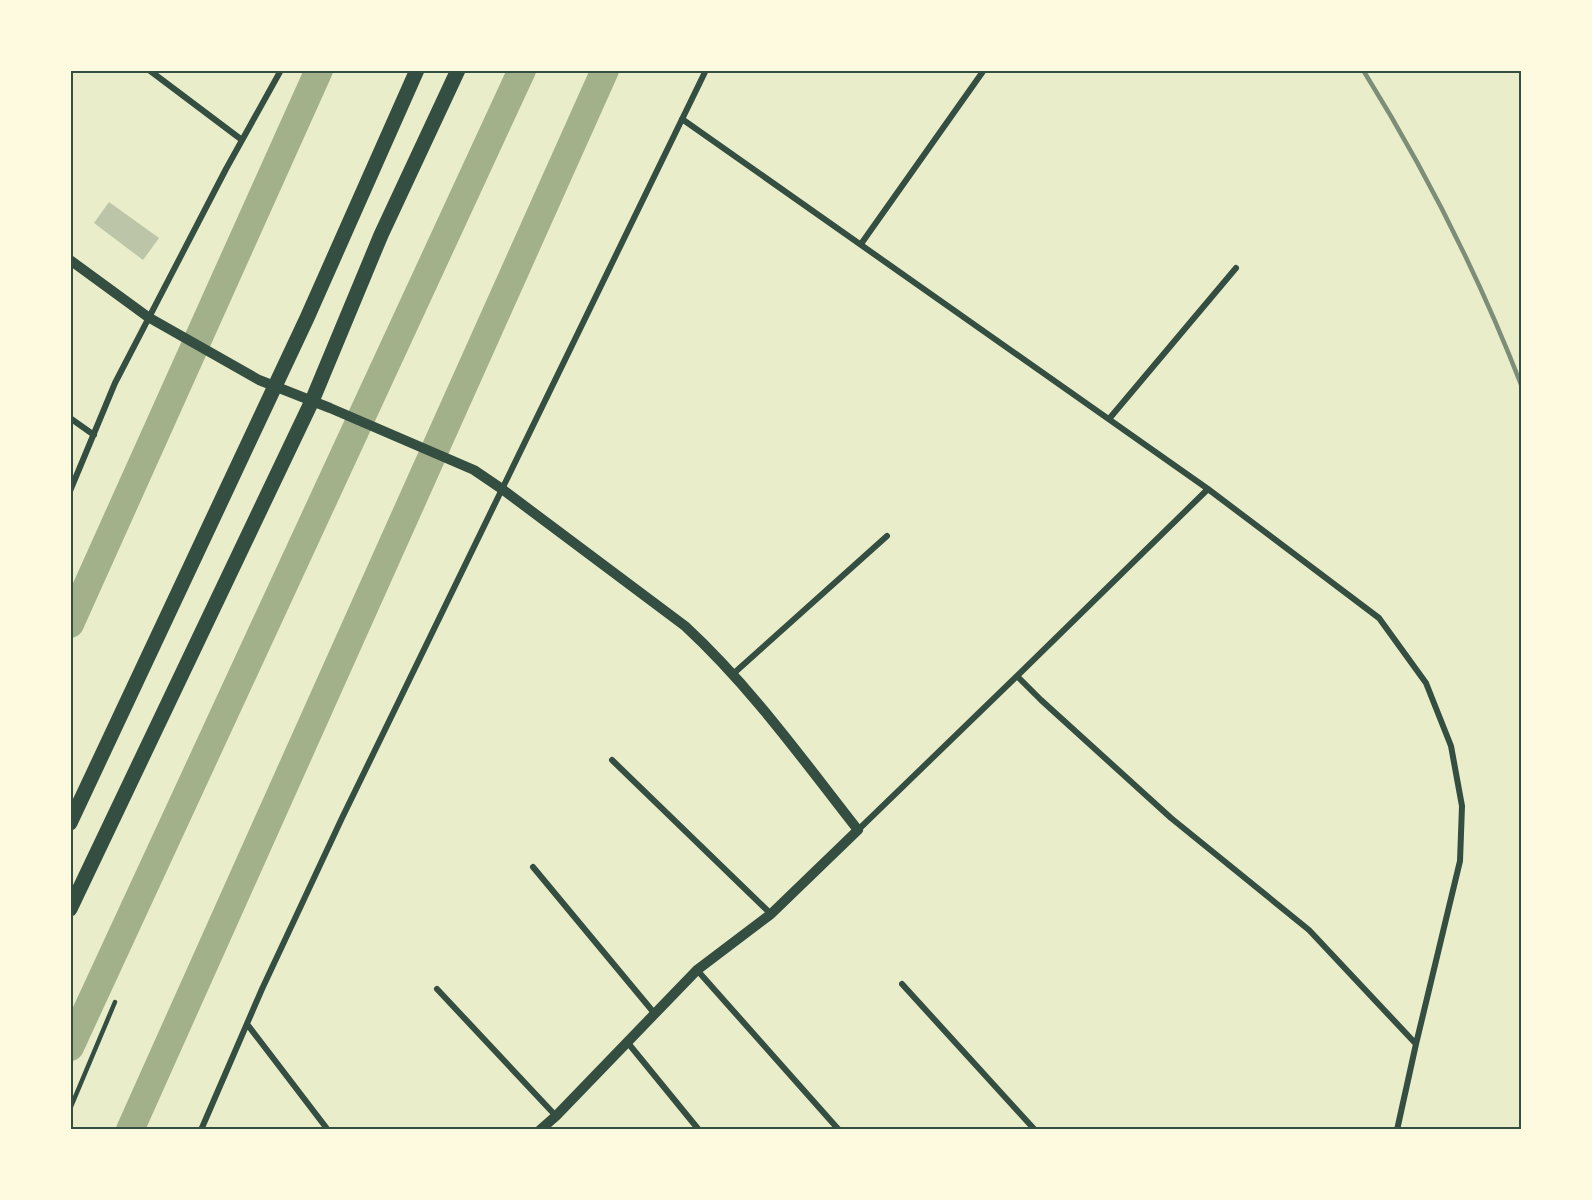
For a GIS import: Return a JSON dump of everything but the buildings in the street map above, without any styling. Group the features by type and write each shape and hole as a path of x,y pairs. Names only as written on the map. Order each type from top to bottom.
{"main road":[{"path":"70,822 307,318 417,70"},
{"path":"70,909 312,401 381,235 458,70"}],"street":[{"path":"149,70 242,140"},
{"path":"70,491 115,383 148,317 281,70"},
{"path":"201,1130 337,829 706,70"},
{"path":"861,244 984,70"},
{"path":"682,119 1208,489 1379,618 1426,683 1451,746 1462,806 1460,861 1397,1130"},
{"path":"70,260 148,317 259,380 474,470 502,489 685,626 712,651 858,830"},
{"path":"1109,419 1236,268"},
{"path":"70,418 94,435"},
{"path":"540,1130 628,1043 697,970 771,914 1208,489"},
{"path":"733,674 886,536"},
{"path":"1017,676 1171,818 1309,930 1416,1044"},
{"path":"612,760 771,914"},
{"path":"533,867 655,1014"},
{"path":"697,970 839,1130"},
{"path":"902,984 1035,1130"},
{"path":"437,989 556,1116"},
{"path":"247,1024 328,1130"},
{"path":"628,1043 699,1130"}],"lane":[{"path":"70,1109 115,1002"}],"waterway":[{"path":"70,624 319,70"},
{"path":"70,1047 522,70"},
{"path":"130,1130 605,70"}],"railway":[{"path":"1363,70 1430,185 1488,305 1522,387"}]}
